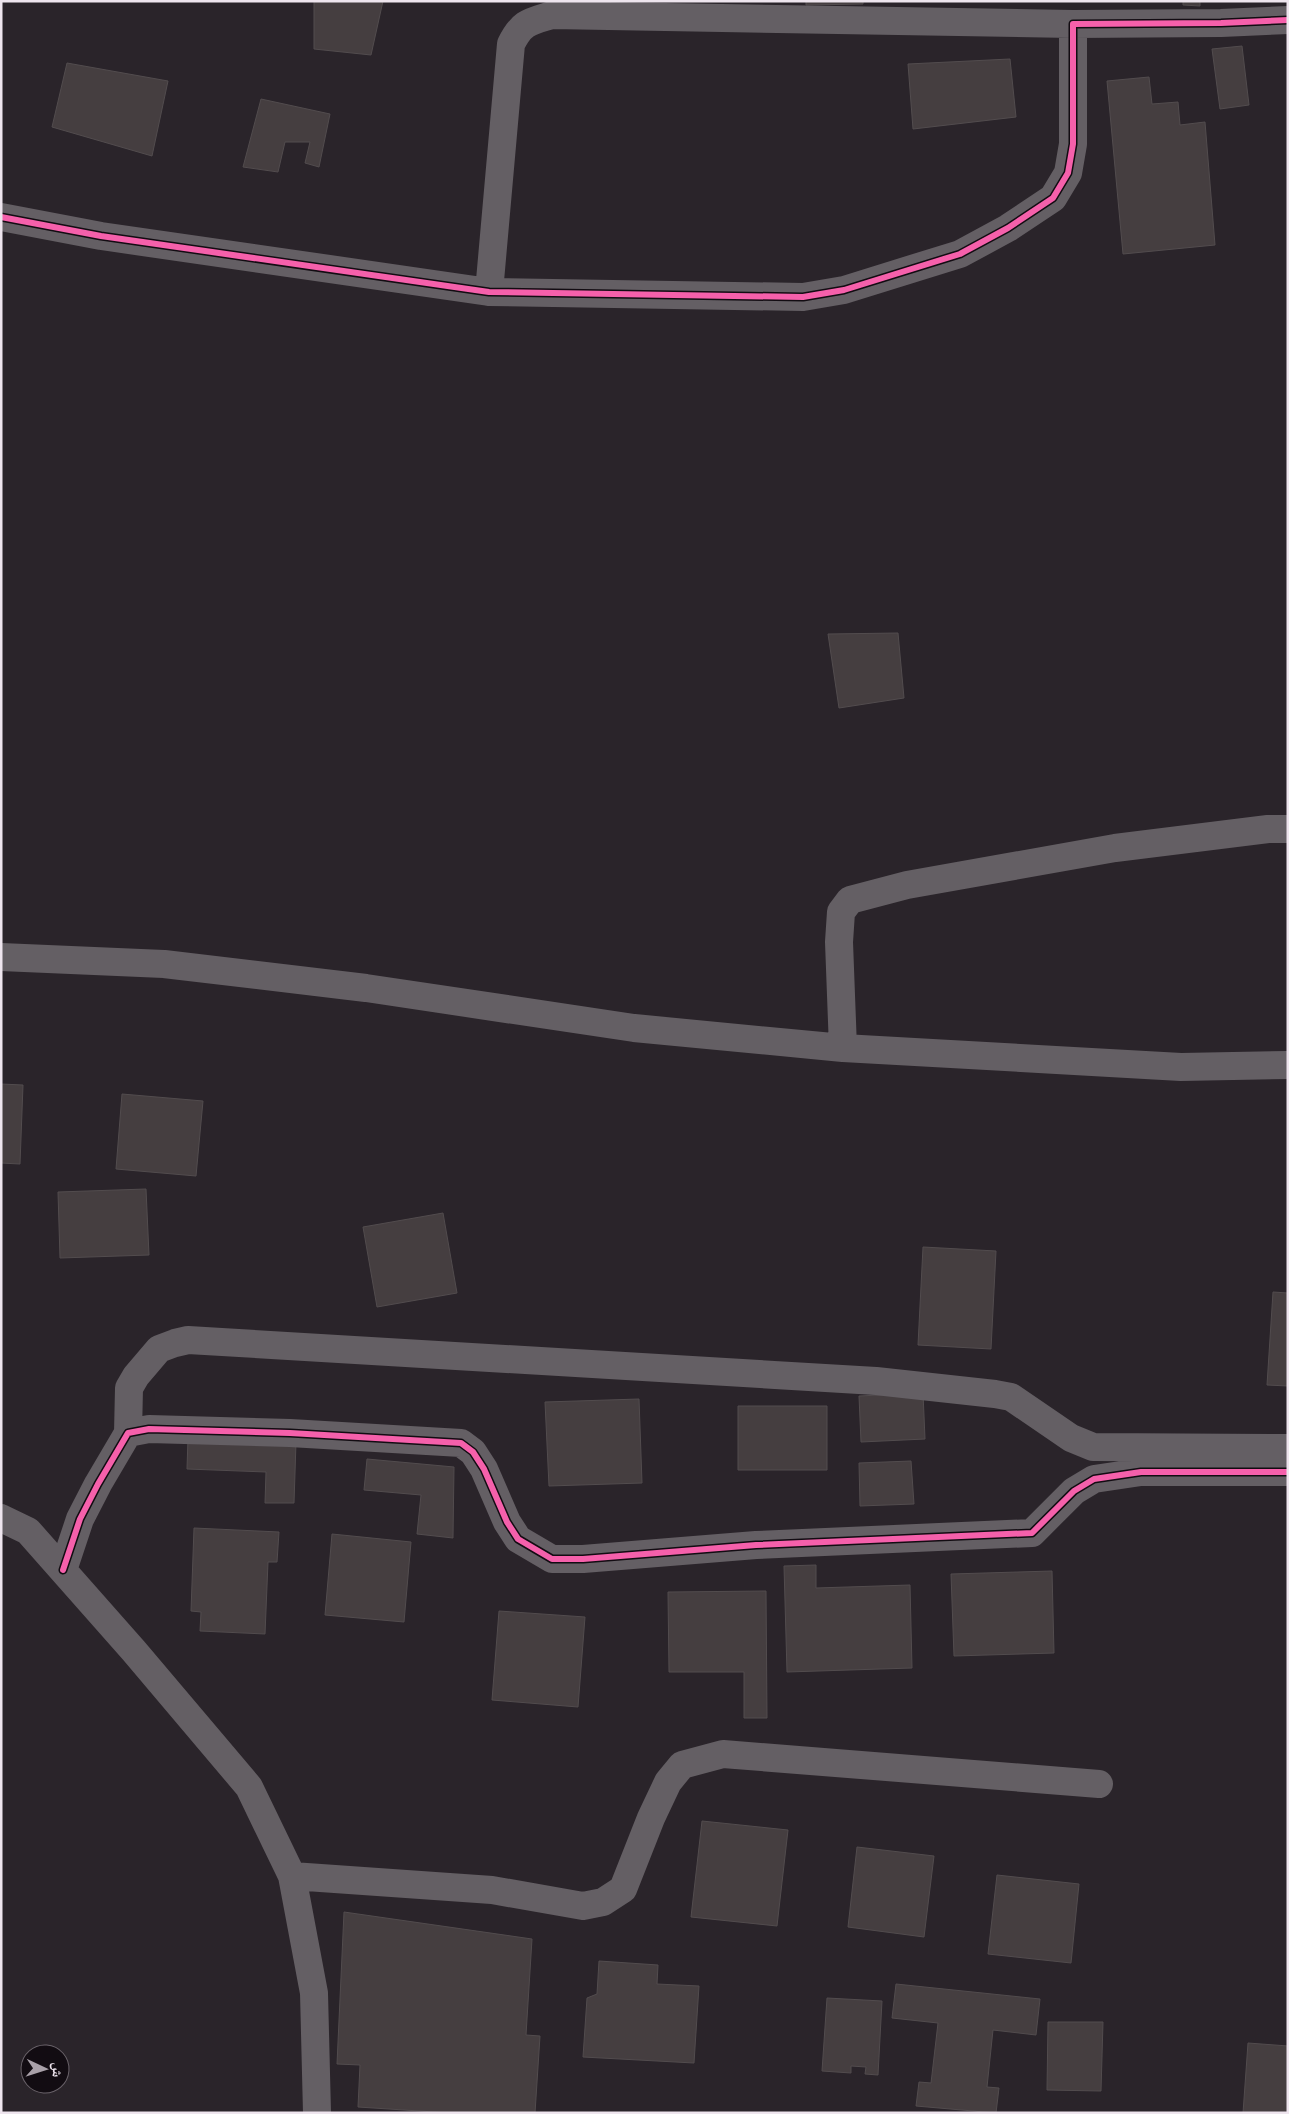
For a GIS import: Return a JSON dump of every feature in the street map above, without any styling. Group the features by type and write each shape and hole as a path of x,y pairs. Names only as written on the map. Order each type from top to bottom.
{"street":[{"path":"489,292 511,44 518,29 534,20 552,15 1073,24 1221,23 1288,20"},
{"path":"1,217 111,237 489,292 803,297 844,290 960,254 1008,228 1053,198 1068,173 1073,144 1073,24"},
{"path":"843,1048 839,942 841,912 850,900 907,885 1115,848 1268,829 1288,829"},
{"path":"1,957 164,964 376,989 634,1028 843,1048 1181,1067 1288,1066"},
{"path":"63,1570 80,1519 128,1432 129,1388 136,1376 159,1350 188,1340 876,1380 1011,1397 1071,1438 1093,1447 1288,1448"},
{"path":"128,1432 149,1429 290,1433 462,1443 473,1452 484,1469 507,1522 518,1539 552,1560 756,1546 1032,1533 1074,1491 1094,1479 1141,1472 1288,1472"},
{"path":"1,1518 28,1531 134,1651 249,1787 292,1876 314,1993 317,2113"},
{"path":"292,1876 492,1890 583,1906 603,1902 623,1890 651,1818 668,1782 682,1765 723,1754 1099,1784"}],"building":[{"path":"314,1 383,1 371,55 314,49"},
{"path":"806,1 863,1 863,4 806,5"},
{"path":"1183,1 1200,1 1200,6 1183,5"},
{"path":"1242,46 1249,105 1220,109 1212,49"},
{"path":"1010,59 1016,117 913,129 908,64"},
{"path":"67,63 168,81 152,156 52,127"},
{"path":"1149,77 1152,104 1178,102 1180,125 1205,122 1215,245 1123,254 1107,81"},
{"path":"261,99 330,114 319,167 305,163 310,142 285,142 278,172 243,167"},
{"path":"898,633 904,698 839,708 828,634"},
{"path":"1,1084 23,1085 20,1164 1,1163"},
{"path":"122,1094 203,1101 196,1176 116,1169"},
{"path":"146,1189 149,1255 60,1258 58,1192"},
{"path":"443,1213 457,1293 377,1307 363,1227"},
{"path":"923,1247 996,1251 991,1349 918,1345"},
{"path":"1273,1292 1288,1293 1288,1386 1267,1385"},
{"path":"923,1393 925,1439 861,1442 859,1396"},
{"path":"639,1399 642,1483 549,1486 545,1402"},
{"path":"738,1406 827,1406 827,1470 738,1470"},
{"path":"188,1438 296,1442 294,1503 265,1503 266,1472 187,1469"},
{"path":"367,1459 454,1467 453,1538 417,1534 421,1495 364,1490"},
{"path":"911,1461 914,1504 860,1506 859,1463"},
{"path":"194,1528 279,1532 277,1562 268,1562 265,1634 200,1631 201,1612 191,1611"},
{"path":"332,1534 411,1542 404,1622 325,1615"},
{"path":"816,1565 816,1588 910,1585 912,1668 787,1672 784,1566"},
{"path":"1052,1571 1054,1653 954,1656 951,1574"},
{"path":"766,1591 767,1718 744,1718 744,1672 669,1672 668,1592"},
{"path":"499,1611 585,1617 578,1707 492,1700"},
{"path":"702,1821 788,1830 777,1926 691,1917"},
{"path":"857,1847 934,1856 924,1937 848,1927"},
{"path":"997,1875 1079,1884 1071,1963 988,1954"},
{"path":"344,1912 532,1939 526,2035 540,2036 535,2113 450,2113 358,2107 360,2065 337,2064"},
{"path":"599,1961 658,1965 657,1984 699,1986 694,2063 583,2057 587,1998 597,1994"},
{"path":"896,1984 1040,1999 1036,2035 993,2030 987,2087 999,2088 996,2113 916,2106 919,2082 931,2083 938,2023 892,2018"},
{"path":"827,1998 882,2001 878,2075 865,2074 866,2067 851,2066 851,2073 822,2071"},
{"path":"1048,2022 1103,2022 1101,2091 1047,2090"},
{"path":"1248,2043 1288,2046 1288,2113 1243,2113"}],"cycle path":[{"path":"1,217 101,236 489,292 803,297 844,290 960,254 1008,228 1053,198 1068,173 1073,144 1073,24 1221,23 1288,20"},
{"path":"63,1570 80,1519 128,1433 149,1429 290,1433 461,1443 473,1452 484,1469 507,1522 518,1539 552,1559 583,1559 756,1545 1032,1533 1074,1491 1094,1479 1141,1472 1288,1472"}]}
